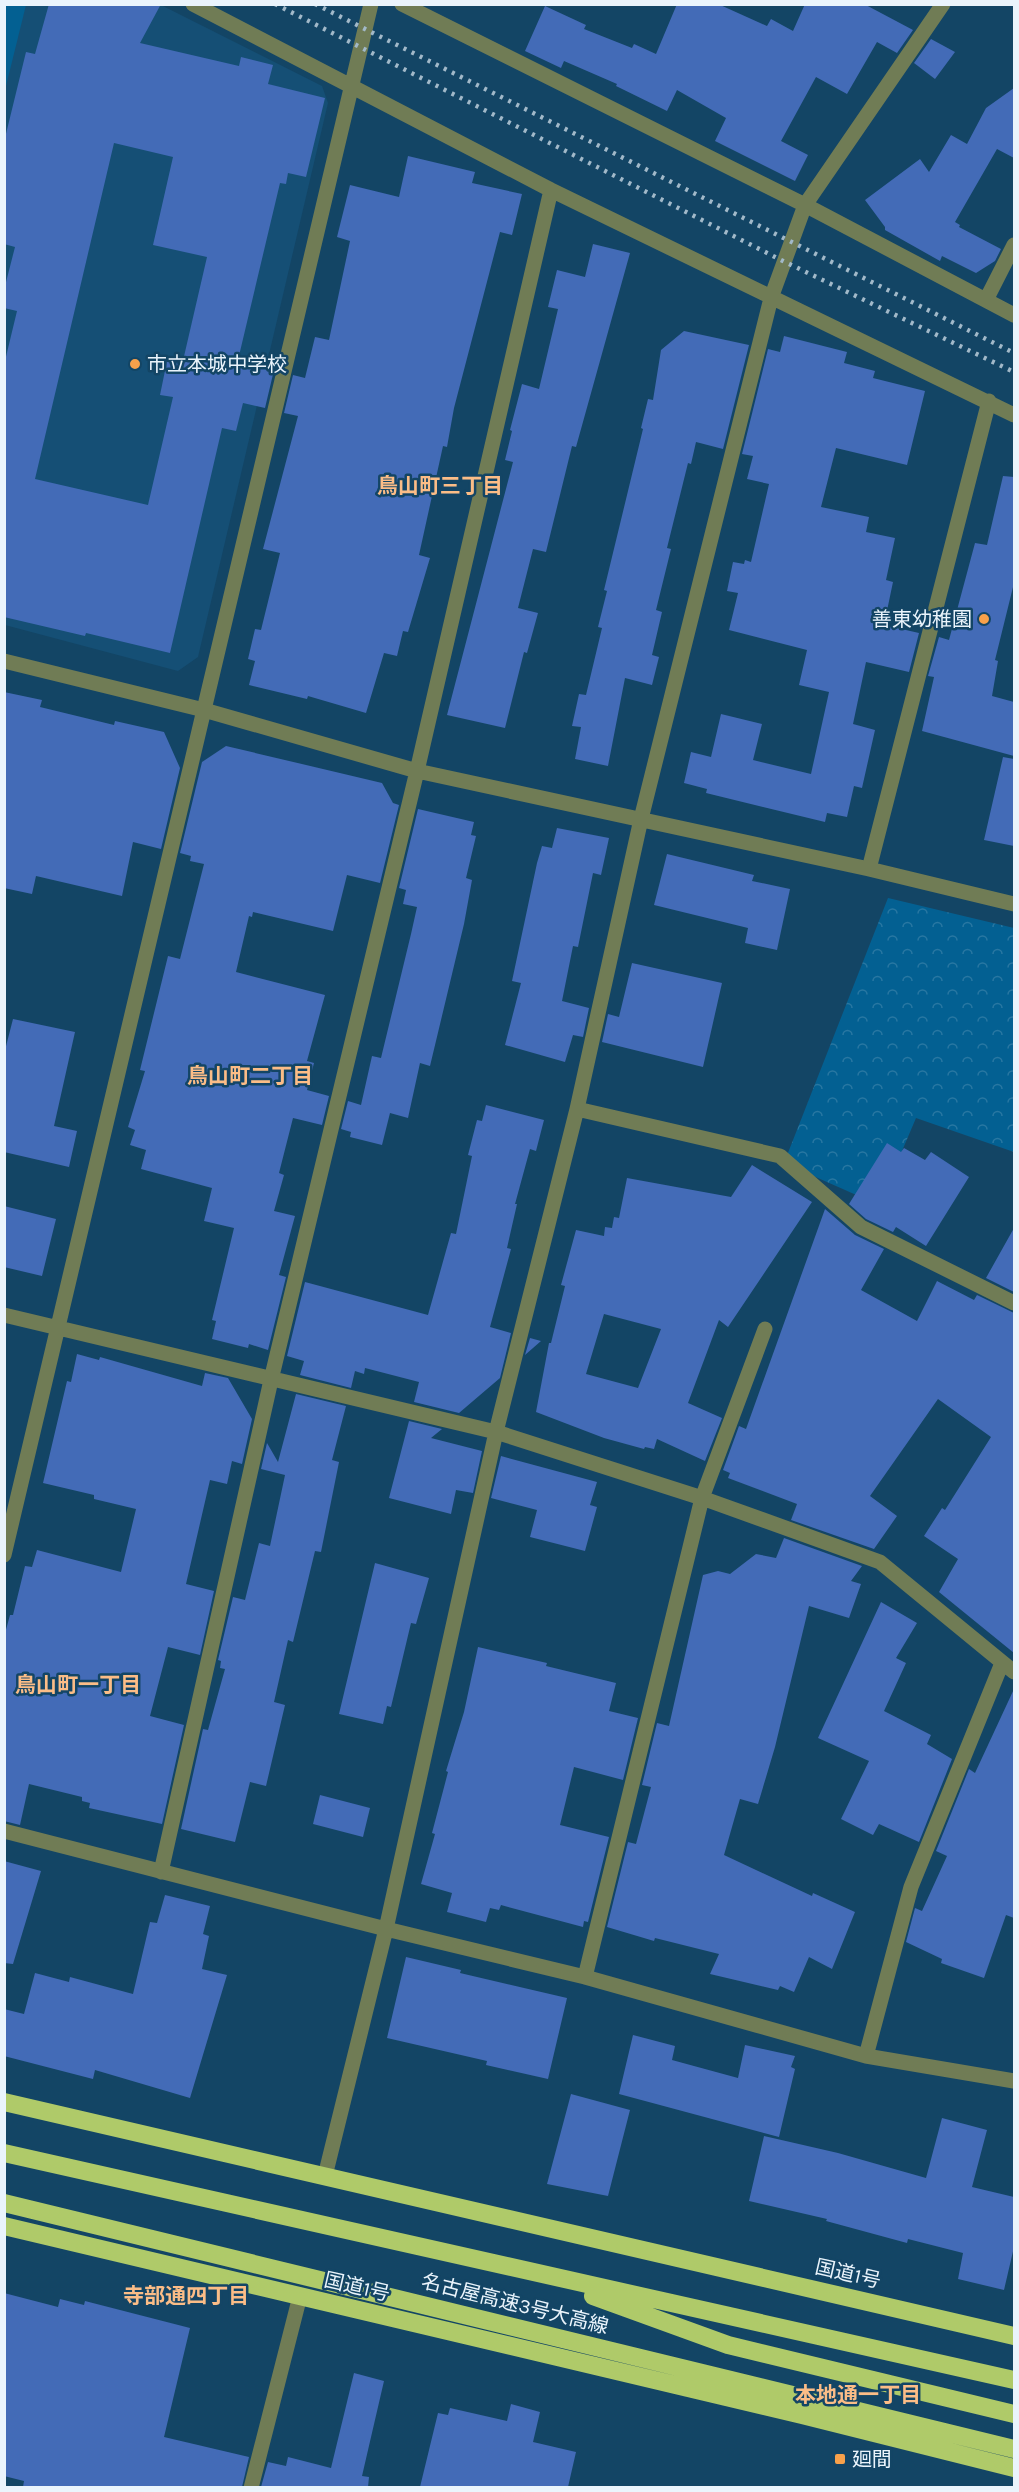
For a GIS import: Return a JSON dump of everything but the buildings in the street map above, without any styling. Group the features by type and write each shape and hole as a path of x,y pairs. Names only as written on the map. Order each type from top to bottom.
{"highway":[{"name":"国道1号","path":"4,2102 1014,2336"},
{"name":"名古屋高速3号大高線","path":"4,2153 1014,2380"},
{"name":"名古屋高速3号大高線","path":"4,2204 1014,2449"},
{"name":"国道1号","path":"4,2226 1014,2468"},
{"path":"521,2271 728,2345 1014,2414"}],"street":[{"path":"193,4 351,84 551,190 1014,415"},
{"path":"4,1556 371,4"},
{"path":"402,4 805,205 1014,315"},
{"path":"325,2176 386,1929 496,1432 577,1109 641,819 771,298 805,205 943,4"},
{"path":"161,1872 271,1380 417,771 551,190"},
{"path":"986,300 1014,245"},
{"path":"869,869 989,401"},
{"path":"4,661 204,710 417,771 869,869 1014,904"},
{"path":"577,1109 780,1156 861,1227 1014,1303"},
{"path":"4,1315 496,1432 702,1498 880,1562 1008,1668 912,1887 866,2056"},
{"path":"585,1977 702,1498 765,1329"},
{"path":"4,1832 585,1977 866,2056 1014,2081"},
{"path":"251,2487 300,2296"}],"shaded area":[{"name":"市立本城中学校","path":"4,5 161,5 322,86 328,103 198,657 178,671 5,625"}],"green space":[{"path":"4,5 26,5 5,90"},
{"path":"888,898 1014,928 1014,1152 916,1118 879,1205 784,1163"}],"railway":[{"path":"275,4 783,261 1014,372"},
{"path":"315,4 1014,353"}],"place":[{"name":"市立本城中学校","path":"135,364"},
{"name":"善東幼稚園","path":"984,619"},
{"name":"廻間","path":"840,2459"}],"district":[{"name":"鳥山町三丁目","path":"440,486"},
{"name":"鳥山町二丁目","path":"250,1076"},
{"name":"鳥山町一丁目","path":"78,1685"},
{"name":"寺部通四丁目","path":"186,2296"},
{"name":"本地通一丁目","path":"858,2395"}]}
